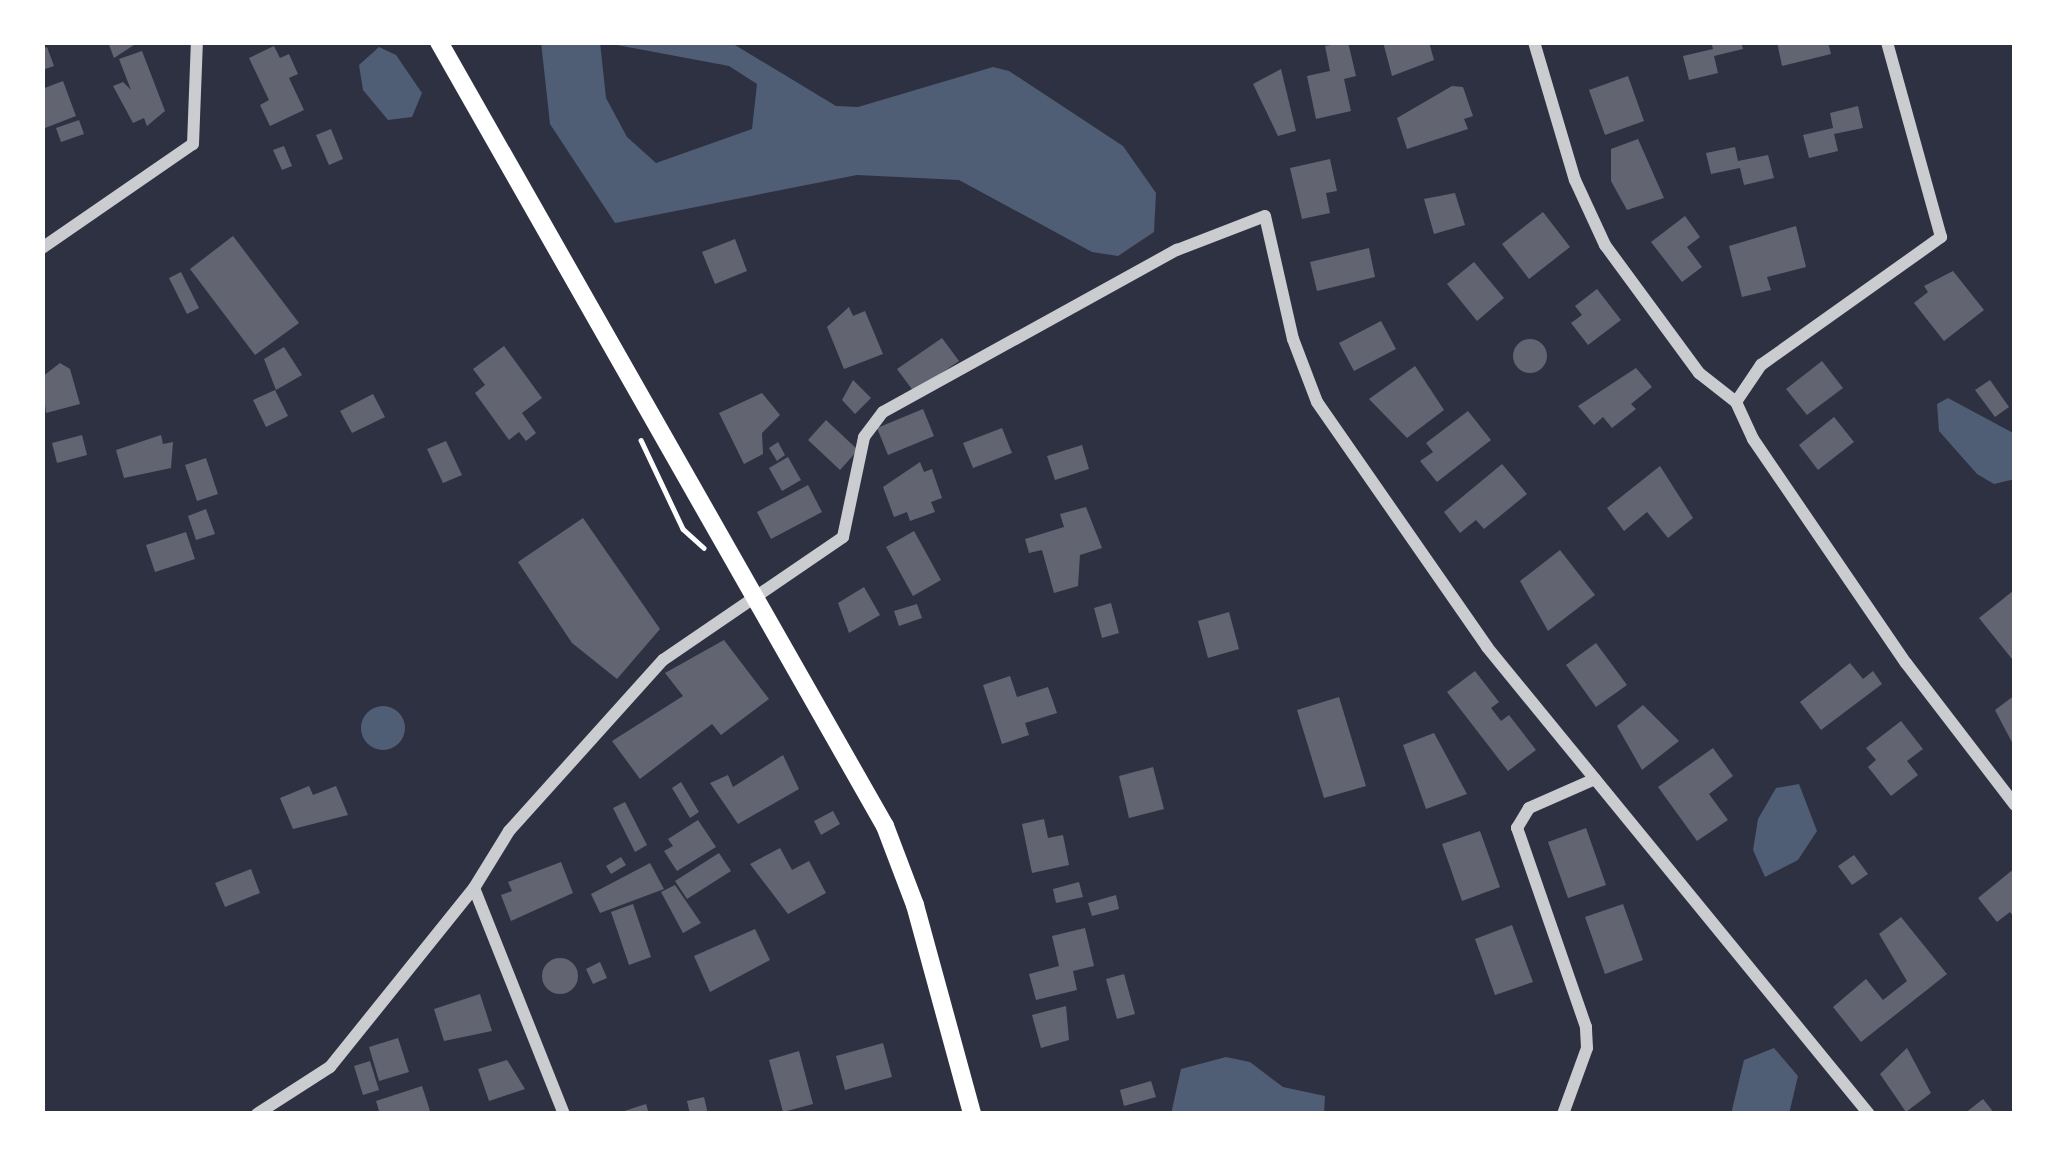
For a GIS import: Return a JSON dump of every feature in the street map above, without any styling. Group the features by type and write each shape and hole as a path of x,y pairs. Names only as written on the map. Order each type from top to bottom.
{"main road":[{"path":"439,42 901,864 973,1114"}],"street":[{"path":"42,248 193,144 197,42"},
{"path":"1534,42 1575,180 1605,245 1699,373 1736,402 1753,439 1906,663 2015,805"},
{"path":"1736,402 1761,364 1941,237 1887,42"},
{"path":"257,1114 330,1067 474,888 509,831 631,693 752,593 843,537 864,437 883,412 1177,250 1265,216 1293,339 1317,402 1487,647 1868,1114"},
{"path":"1563,1114 1586,1027 1517,828 1529,808 1595,779"},
{"path":"474,888 564,1114"}],"water":[{"path":"541,42 600,42 606,98 627,137 656,163 752,129 757,84 729,66 601,42 730,42 836,106 858,107 993,67 1009,71 1123,146 1156,193 1154,232 1118,256 1092,252 959,180 857,175 615,223 550,124"},
{"path":"379,47 396,55 422,93 412,117 388,120 363,90 359,65"},
{"path":"1948,398 2015,434 2015,479 1994,484 1977,474 1939,431 1937,404"},
{"path":"383,706 398,713 405,728 398,743 383,750 368,743 361,728 368,713"},
{"path":"1799,784 1817,831 1798,860 1765,877 1753,850 1758,819 1776,788"},
{"path":"1774,1048 1798,1076 1789,1114 1731,1114 1744,1060"},
{"path":"1226,1057 1250,1062 1283,1087 1325,1096 1324,1114 1171,1114 1181,1069"}],"building":[{"path":"108,42 137,42 137,43 114,58"},
{"path":"1348,42 1356,76 1344,79 1351,111 1316,119 1307,76 1330,71 1325,46"},
{"path":"1383,42 1429,42 1434,60 1392,76"},
{"path":"1711,42 1741,42 1743,49 1714,56 1718,73 1689,80 1683,56 1713,49"},
{"path":"1777,42 1828,42 1831,54 1782,66"},
{"path":"274,46 280,58 289,54 298,74 289,78 304,110 270,126 260,105 269,100 249,58"},
{"path":"47,47 54,66 42,70 42,49"},
{"path":"142,51 165,111 147,126 144,118 133,123 113,86 123,82 131,90 119,59"},
{"path":"1281,69 1296,131 1278,136 1253,84"},
{"path":"1628,76 1644,121 1605,135 1589,90"},
{"path":"63,81 76,116 45,128 42,89"},
{"path":"1452,86 1463,87 1473,116 1464,119 1468,129 1407,149 1397,118"},
{"path":"1858,106 1863,128 1834,134 1838,151 1809,158 1803,135 1833,128 1830,113"},
{"path":"79,120 84,134 61,142 56,128"},
{"path":"331,129 343,159 329,165 316,135"},
{"path":"1638,139 1664,198 1627,210 1611,181 1611,149"},
{"path":"284,146 292,166 282,170 273,150"},
{"path":"1735,147 1738,161 1768,155 1774,178 1744,185 1740,168 1711,174 1706,153"},
{"path":"1330,159 1337,191 1326,193 1330,213 1302,219 1290,168"},
{"path":"1455,193 1465,225 1434,234 1424,199"},
{"path":"1543,212 1570,247 1529,279 1502,244"},
{"path":"1685,216 1700,237 1687,247 1702,267 1682,282 1651,242"},
{"path":"1796,226 1806,267 1767,277 1771,290 1742,297 1729,246"},
{"path":"233,236 299,323 255,355 190,269"},
{"path":"735,239 747,271 715,284 702,252"},
{"path":"1369,248 1375,277 1317,291 1310,262"},
{"path":"1474,262 1504,298 1477,321 1447,284"},
{"path":"1953,271 1984,310 1944,341 1914,303 1928,292 1924,286"},
{"path":"181,272 199,308 187,314 169,278"},
{"path":"1597,289 1621,320 1588,345 1571,323 1582,315 1575,306"},
{"path":"849,307 853,316 865,311 883,354 844,369 827,327"},
{"path":"1381,321 1396,349 1354,371 1339,343"},
{"path":"942,338 959,361 914,392 897,369"},
{"path":"1530,339 1542,344 1547,356 1542,368 1530,373 1518,368 1513,356 1518,344"},
{"path":"504,346 542,398 522,413 536,433 526,441 519,432 509,440 475,393 485,385 473,369"},
{"path":"284,347 302,375 276,390 264,359"},
{"path":"1822,361 1843,388 1807,415 1786,389"},
{"path":"60,363 70,369 80,404 46,413 42,377"},
{"path":"1415,366 1444,410 1407,438 1369,399"},
{"path":"1636,368 1652,387 1631,404 1636,409 1612,428 1603,417 1594,425 1578,406"},
{"path":"853,380 871,398 855,414 842,400"},
{"path":"1990,380 2009,407 1995,417 1975,390"},
{"path":"275,390 288,416 266,427 253,400"},
{"path":"762,393 780,415 762,433 763,454 744,464 719,413"},
{"path":"373,394 385,417 352,433 340,411"},
{"path":"923,409 934,436 888,455 877,428"},
{"path":"1468,411 1491,440 1437,482 1420,461 1433,452 1426,443"},
{"path":"1834,417 1854,442 1818,470 1799,445"},
{"path":"826,420 858,450 840,470 808,440"},
{"path":"1002,428 1012,453 973,468 963,443"},
{"path":"82,435 87,455 57,463 52,443"},
{"path":"161,435 163,444 173,442 171,468 124,478 116,450"},
{"path":"446,441 462,475 443,483 427,449"},
{"path":"778,442 785,455 777,461 769,448"},
{"path":"1082,445 1089,469 1055,480 1047,456"},
{"path":"788,457 801,480 782,491 769,468"},
{"path":"206,458 218,494 197,501 185,465"},
{"path":"920,462 924,472 932,469 942,498 931,502 935,512 910,521 907,512 894,517 883,487"},
{"path":"1502,464 1527,494 1484,529 1476,520 1460,533 1444,512"},
{"path":"1660,466 1693,518 1668,538 1647,512 1624,531 1607,508"},
{"path":"808,485 822,512 771,539 757,512"},
{"path":"1086,507 1102,548 1080,555 1078,586 1054,593 1042,550 1029,553 1025,539 1064,527 1060,514"},
{"path":"206,509 215,534 196,540 188,516"},
{"path":"583,518 660,629 617,679 572,643 518,562"},
{"path":"914,531 941,580 913,596 886,547"},
{"path":"186,532 195,559 155,572 146,545"},
{"path":"1560,550 1595,595 1548,631 1520,581"},
{"path":"864,587 880,615 849,633 838,603"},
{"path":"2013,591 2015,657 2012,659 1979,618"},
{"path":"1111,603 1119,633 1102,638 1094,608"},
{"path":"917,604 922,618 899,626 894,611"},
{"path":"1229,612 1239,649 1208,658 1198,621"},
{"path":"724,640 769,699 721,735 712,724 640,779 612,741 683,696 665,673"},
{"path":"1596,643 1627,685 1596,707 1566,665"},
{"path":"1850,663 1863,679 1873,671 1882,684 1821,730 1800,702"},
{"path":"1475,671 1499,702 1491,708 1501,721 1509,715 1536,750 1508,771 1447,692"},
{"path":"1010,676 1017,697 1048,687 1057,713 1025,723 1029,735 1002,744 983,685"},
{"path":"2015,695 2015,748 1995,710"},
{"path":"1339,697 1366,786 1324,798 1297,710"},
{"path":"1643,705 1679,741 1642,770 1617,726"},
{"path":"1901,721 1923,749 1907,761 1918,775 1891,796 1868,767 1876,760 1866,748"},
{"path":"1434,733 1467,794 1426,809 1403,745"},
{"path":"1713,748 1733,776 1709,794 1728,820 1697,841 1658,787"},
{"path":"783,755 799,789 738,824 710,783 728,775 733,787"},
{"path":"1153,767 1164,809 1129,818 1119,776"},
{"path":"681,782 699,812 690,818 672,788"},
{"path":"309,786 313,795 336,786 348,815 293,829 280,798"},
{"path":"625,802 647,845 635,852 613,808"},
{"path":"833,811 840,824 821,835 814,821"},
{"path":"1044,819 1048,838 1063,835 1069,865 1032,873 1022,824"},
{"path":"698,820 716,847 677,871 664,851 673,846 668,839"},
{"path":"1586,828 1606,885 1568,898 1548,842"},
{"path":"1480,831 1500,887 1462,901 1442,844"},
{"path":"780,848 792,870 809,861 826,893 788,914 750,864"},
{"path":"719,853 731,871 687,899 675,881"},
{"path":"1854,855 1868,874 1852,885 1838,866"},
{"path":"621,857 626,865 611,874 606,866"},
{"path":"561,862 573,893 511,921 501,895 512,891 508,882"},
{"path":"650,863 664,889 600,913 591,894"},
{"path":"2015,868 2015,919 2010,912 1997,922 1978,898"},
{"path":"251,869 260,893 225,907 215,883"},
{"path":"1079,882 1083,897 1056,903 1053,889"},
{"path":"675,885 701,923 683,933 661,892"},
{"path":"1116,895 1119,909 1092,916 1088,903"},
{"path":"633,904 651,957 629,965 611,912"},
{"path":"1623,904 1643,960 1605,974 1585,917"},
{"path":"1901,917 1947,974 1861,1042 1833,1007 1866,979 1883,1000 1907,981 1879,934"},
{"path":"1512,925 1533,982 1495,995 1475,939"},
{"path":"1085,928 1094,966 1073,971 1077,990 1036,1000 1029,974 1059,966 1052,936"},
{"path":"755,929 770,960 710,992 694,956"},
{"path":"560,958 573,963 578,976 573,989 560,994 547,989 542,976 547,963"},
{"path":"600,962 607,978 593,984 586,969"},
{"path":"1124,974 1135,1014 1117,1019 1106,979"},
{"path":"480,994 492,1031 444,1041 434,1009"},
{"path":"1066,1006 1069,1040 1041,1048 1032,1015"},
{"path":"398,1038 409,1072 379,1081 369,1047"},
{"path":"883,1043 892,1077 845,1090 836,1056"},
{"path":"1907,1048 1931,1093 1906,1112 1880,1074"},
{"path":"799,1051 813,1104 783,1112 769,1060"},
{"path":"507,1060 525,1089 489,1101 478,1069"},
{"path":"370,1061 379,1090 363,1095 354,1066"},
{"path":"1151,1081 1156,1097 1124,1106 1120,1090"},
{"path":"422,1086 431,1114 380,1114 376,1101"},
{"path":"704,1097 708,1114 690,1114 687,1101"},
{"path":"1983,1099 1995,1114 1964,1114"},
{"path":"646,1104 649,1114 618,1114 618,1113"}]}
